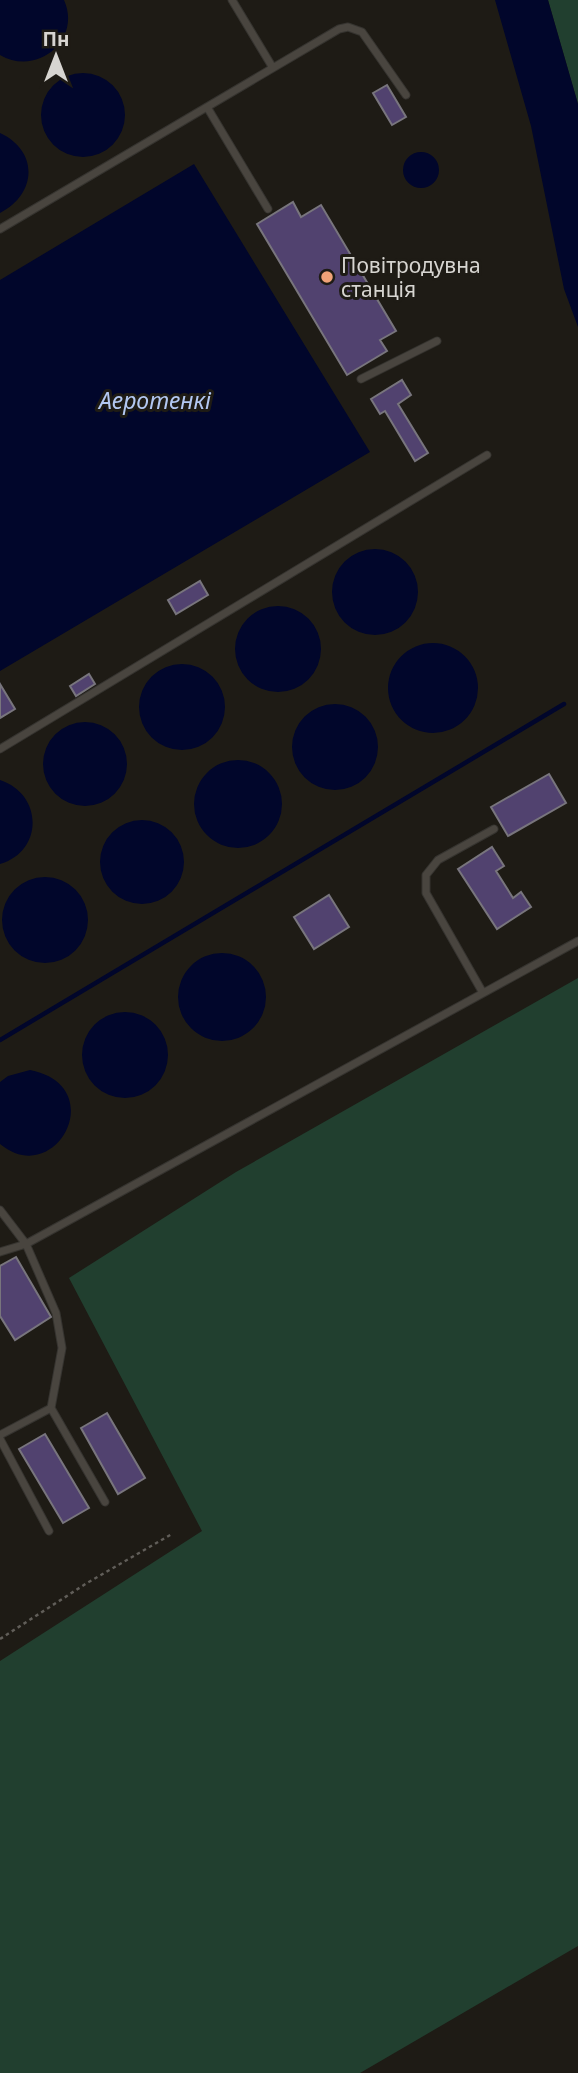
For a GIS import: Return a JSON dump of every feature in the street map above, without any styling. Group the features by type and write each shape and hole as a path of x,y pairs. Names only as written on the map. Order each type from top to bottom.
{"lane":[{"path":"232,0 273,68"},
{"path":"0,229 339,29 348,27 362,32 406,95"},
{"path":"207,107 268,209"},
{"path":"361,379 437,341"},
{"path":"0,750 486,455"},
{"path":"483,993 426,893 426,874 438,860 494,830"},
{"path":"0,1252 26,1244 578,941"},
{"path":"0,1210 26,1244 56,1313 62,1348 51,1408 105,1502"},
{"path":"49,1531 0,1437 51,1408"}],"path":[{"path":"0,1639 87,1583 172,1534"}],"green space":[{"path":"548,0 578,0 578,104"},
{"path":"578,978 578,1946 360,2073 0,2073 0,1661 202,1531 69,1278 236,1172"}],"water":[{"path":"0,0 64,0 68,15 67,29 53,51 28,61 14,61 0,55"},
{"path":"495,0 548,0 578,104 578,327 564,289 531,126"},
{"path":"83,73 99,76 113,85 122,99 125,115 122,131 113,145 99,154 83,157 67,154 53,145 44,131 41,115 44,99 53,85 67,76"},
{"path":"0,133 22,150 28,173 27,184 21,195 0,213"},
{"path":"421,152 434,157 439,170 434,183 421,188 408,183 403,170 408,157"},
{"name":"Аеротенкі","path":"194,164 370,452 0,671 0,280"},
{"path":"375,549 399,556 411,568 418,592 411,616 399,628 375,635 351,628 339,616 332,592 339,568 351,556"},
{"path":"270,606 286,606 309,618 318,632 321,649 318,666 309,680 286,692 270,692 254,685 242,673 235,657 235,641 242,625 254,613"},
{"path":"433,643 450,646 465,656 475,671 478,688 475,705 465,720 450,730 433,733 416,730 401,720 391,705 388,688 391,671 401,656 416,646"},
{"path":"182,664 198,668 212,677 221,691 225,707 221,723 212,737 198,746 182,750 166,746 152,737 143,723 139,707 143,691 152,677 166,668"},
{"path":"335,704 352,707 366,716 375,730 378,747 375,764 366,778 352,787 335,790 318,787 304,778 295,764 292,747 295,730 304,716 318,707"},
{"path":"77,722 93,722 109,729 120,740 127,756 124,780 115,794 93,806 77,806 61,799 50,788 43,772 43,756 50,740 61,729"},
{"path":"238,760 255,764 269,773 278,787 282,804 278,821 269,835 255,844 238,848 221,844 207,835 198,821 194,804 198,787 207,773 221,764"},
{"path":"0,780 14,787 24,797 33,822 25,847 0,864"},
{"path":"142,820 158,823 172,832 181,846 184,862 181,878 172,892 158,901 142,904 126,901 112,892 103,878 100,862 103,846 112,832 126,823"},
{"path":"45,877 61,881 75,890 84,904 88,920 84,936 75,950 61,959 45,963 29,959 15,950 6,936 2,920 6,904 15,890 29,881"},
{"path":"222,953 239,956 253,966 263,980 266,997 263,1014 253,1028 239,1038 222,1041 205,1038 191,1028 181,1014 178,997 181,980 191,966 205,956"},
{"path":"125,1012 141,1016 155,1025 164,1039 168,1055 164,1071 155,1085 141,1094 125,1098 109,1094 95,1085 86,1071 82,1055 86,1039 95,1025 109,1016"},
{"path":"30,1070 54,1080 67,1095 71,1113 66,1130 55,1145 40,1154 21,1155 0,1144 0,1082 8,1076"}],"building":[{"path":"387,85 406,117 392,125 373,93"},
{"name":"Повітродувна станція","path":"293,202 301,217 321,205 396,331 380,340 387,351 347,375 257,224"},
{"path":"402,380 411,395 398,404 428,453 415,461 385,411 380,414 371,399"},
{"path":"200,581 208,595 176,614 168,600"},
{"path":"89,674 95,684 76,696 70,686"},
{"path":"0,684 15,709 0,718"},
{"path":"549,774 566,803 508,836 491,807"},
{"path":"492,847 504,866 496,871 513,898 521,892 531,907 497,929 458,869"},
{"path":"329,895 349,927 314,949 294,917"},
{"path":"16,1257 51,1317 15,1340 0,1316 0,1266"},
{"path":"107,1413 145,1478 118,1494 81,1428"},
{"path":"45,1434 89,1508 63,1523 19,1449"}],"waterway":[{"path":"0,1040 564,704"}],"place":[{"name":"Повітродувна станція","path":"327,277"}]}
